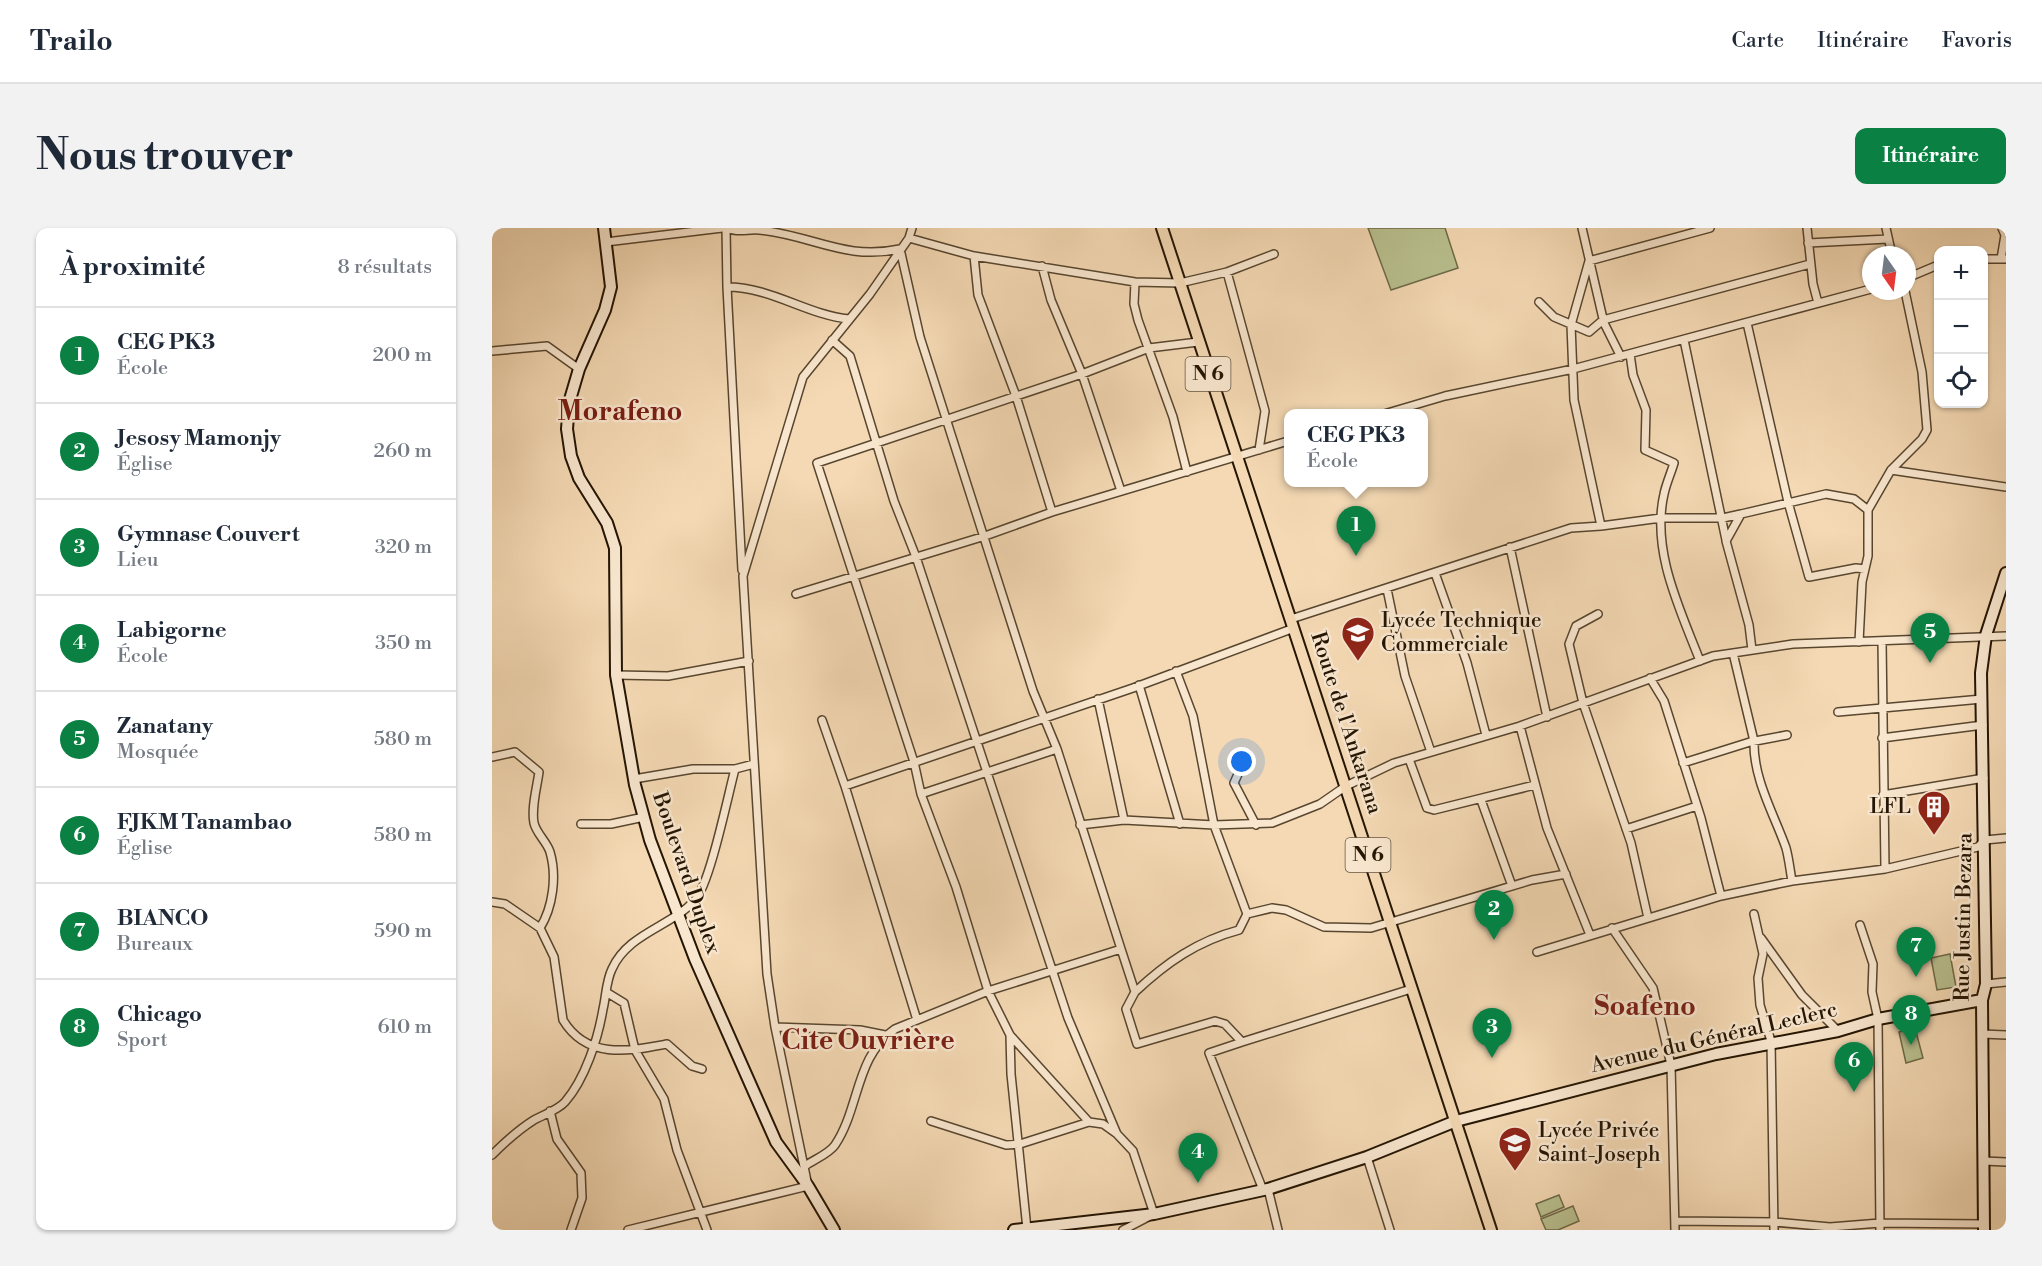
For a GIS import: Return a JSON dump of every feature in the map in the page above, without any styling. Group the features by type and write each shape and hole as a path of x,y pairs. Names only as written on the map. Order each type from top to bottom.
{"main road":[{"name":"Route de l'Ankarana","path":"1162,228 1491,1230"}],"street":[{"name":"Boulevard Duplex","path":"604,228 611,287 605,310 579,369 569,403 567,429 571,456 579,478 607,523 615,548 616,675 634,779 644,817 695,959 776,1142 808,1186 834,1230"},
{"path":"628,1230 640,1229 808,1186 775,1027 767,974 742,576 725,228"},
{"path":"606,242 725,228 732,231 758,230 788,235 851,253 880,253 900,249"},
{"path":"742,576 803,377 909,238 912,228"},
{"path":"1582,228 1603,320 1621,357"},
{"path":"1589,261 1710,228"},
{"path":"1807,228 1810,264 1818,303"},
{"path":"1886,228 1890,246"},
{"path":"2002,228 2005,235 2003,259"},
{"path":"909,238 974,256 1135,282 1180,283 1227,272 1274,254"},
{"path":"1808,243 1888,239"},
{"path":"900,249 920,337 1135,992"},
{"path":"974,256 978,295 1016,396 1052,512"},
{"path":"1589,261 1570,324 1574,400 1602,526"},
{"path":"1539,302 1554,317 1589,332 1603,320 1810,264"},
{"path":"1042,266 1052,300 1082,374 1121,491"},
{"path":"1916,274 1934,267"},
{"path":"1227,272 1265,411 1259,450"},
{"path":"1135,282 1134,303 1173,417 1187,472"},
{"path":"727,287 775,295 832,316 849,319"},
{"path":"1401,409 1445,396 1621,357 1862,291"},
{"path":"1859,642 1862,582 1868,556 1868,510 1891,470 1922,440 1927,430 1922,372 1907,300"},
{"path":"1747,323 1788,502 1809,578 1856,568 1865,569"},
{"path":"832,340 850,356 894,501 916,557 1068,1018 1117,1134"},
{"path":"1684,340 1726,541 1749,625 1752,650"},
{"path":"1089,1122 1010,1035 988,991 956,887 921,794 914,762 852,578 817,463 1082,374 1149,348 1198,342"},
{"path":"492,351 547,346 579,369"},
{"path":"1630,354 1633,375 1646,410 1645,450 1674,463 1664,494 1661,518 1662,550 1671,582 1700,661"},
{"path":"796,594 985,536 1052,512 1284,442"},
{"path":"1891,470 2006,488"},
{"path":"844,786 1139,686 1387,589 1571,528 1661,518 1723,518 1826,494 1854,499 1868,510"},
{"path":"1726,541 1741,514"},
{"path":"1510,547 1547,717"},
{"path":"1436,573 1467,663 1486,735"},
{"name":"Rue Justin Bezara","path":"1984,1227 1982,1000 1986,984 1982,699 1986,635 2006,573"},
{"path":"1387,589 1405,676 1431,752"},
{"path":"1598,614 1576,626 1569,644 1584,703 1626,829 1648,918"},
{"path":"1080,825 1124,820 1214,825 1272,823 1320,804 1346,786 1410,759 1520,726 1650,678 1700,661 1733,653 1793,644 2006,636"},
{"path":"1882,641 1885,869"},
{"path":"1733,653 1754,741 1754,756 1772,817 1786,849 1792,881"},
{"path":"616,675 668,676 749,661"},
{"path":"1176,671 1193,716 1214,825 1247,914 1239,930 1211,937 1195,945 1158,971 1135,992 1126,1009 1137,1044 1215,1021 1225,1024 1242,1042"},
{"path":"1650,678 1664,701 1697,806 1721,896"},
{"path":"1139,686 1180,824"},
{"path":"1098,699 1113,759 1124,820"},
{"path":"1838,712 1982,699"},
{"path":"822,720 917,1020"},
{"path":"1882,738 1983,725"},
{"path":"1520,726 1547,828 1590,934"},
{"path":"1683,762 1754,741 1787,735"},
{"path":"921,794 1057,749"},
{"path":"492,757 515,752 539,772 534,824 550,850 553,873 553,892 547,916 540,928"},
{"path":"1247,754 1234,783 1256,825"},
{"path":"1410,759 1427,808 1434,810 1448,809 1535,785"},
{"path":"634,779 693,769 735,769 754,764"},
{"path":"492,1155 512,1135 564,1104 580,1077 592,1046 612,969 629,947 647,932 679,915 697,898 735,769"},
{"path":"1883,795 1984,778"},
{"path":"1481,800 1512,886"},
{"path":"1626,829 1697,806"},
{"path":"581,824 611,824 644,817"},
{"path":"1537,952 1721,896 1792,881 1885,869 1978,847 1985,840 2006,838"},
{"path":"1247,914 1272,908 1286,910 1324,927 1371,928 1512,886 1566,874"},
{"path":"492,902 505,904 540,928 554,957 563,1020 567,1027 592,1046 620,1052 667,1044 692,1066 702,1069"},
{"path":"1754,914 1763,954 1758,978 1760,1005 1771,1041 1774,1226"},
{"path":"1860,925 1873,964 1872,992 1878,1019 1880,1226"},
{"path":"1612,928 1653,988 1671,1065 1675,1230"},
{"path":"1761,938 1802,995 1838,1031"},
{"path":"805,1166 834,1147 849,1115 868,1057 885,1035 988,991 1121,949"},
{"path":"1986,984 2006,982"},
{"path":"1278,1230 1266,1190 1209,1053 1411,989"},
{"path":"606,992 624,1003 635,1050 664,1099 677,1150 707,1230"},
{"name":"Avenue du Général Leclerc","path":"1014,1230 1078,1227 1154,1214 1266,1190 1366,1157 1456,1120 1771,1041 1838,1031 1878,1019 1982,1000"},
{"path":"775,1027 860,1030 885,1035"},
{"path":"1982,1034 2006,1035"},
{"path":"1010,1035 1011,1074 1027,1229"},
{"path":"550,1111 556,1139 581,1173 582,1198 571,1230"},
{"path":"931,1121 993,1141 1020,1144 1089,1122 1103,1124 1133,1150 1154,1214 1123,1230"},
{"path":"1366,1157 1390,1230"},
{"path":"1984,1161 2006,1162"},
{"path":"1675,1221 1774,1226 1984,1227"}],"green space":[{"path":"1368,228 1445,228 1458,268 1391,290"},
{"path":"1950,954 1956,987 1937,990 1931,958"},
{"path":"1915,1028 1923,1058 1906,1063 1899,1032"},
{"path":"1559,1195 1564,1207 1541,1217 1536,1204"},
{"path":"1573,1206 1579,1221 1558,1230 1546,1230 1541,1219"}],"place":[{"name":"CEG PK3","path":"1356,556"},
{"name":"Lycée Technique Commerciale","path":"1358,662"},
{"name":"Zanatany","path":"1930,663"},
{"name":"LFL","path":"1934,836"},
{"name":"Jesosy Mamonjy","path":"1494,940"},
{"name":"BIANCO","path":"1916,977"},
{"name":"Chicago","path":"1911,1045"},
{"name":"Gymnase Couvert","path":"1492,1058"},
{"name":"FJKM Tanambao","path":"1854,1092"},
{"name":"Lycée Privée Saint-Joseph","path":"1515,1172"},
{"name":"Labigorne","path":"1198,1183"}],"district":[{"name":"Morafeno","path":"620,412"},
{"name":"Soafeno","path":"1645,1007"},
{"name":"Cite Ouvrière","path":"868,1041"}]}
